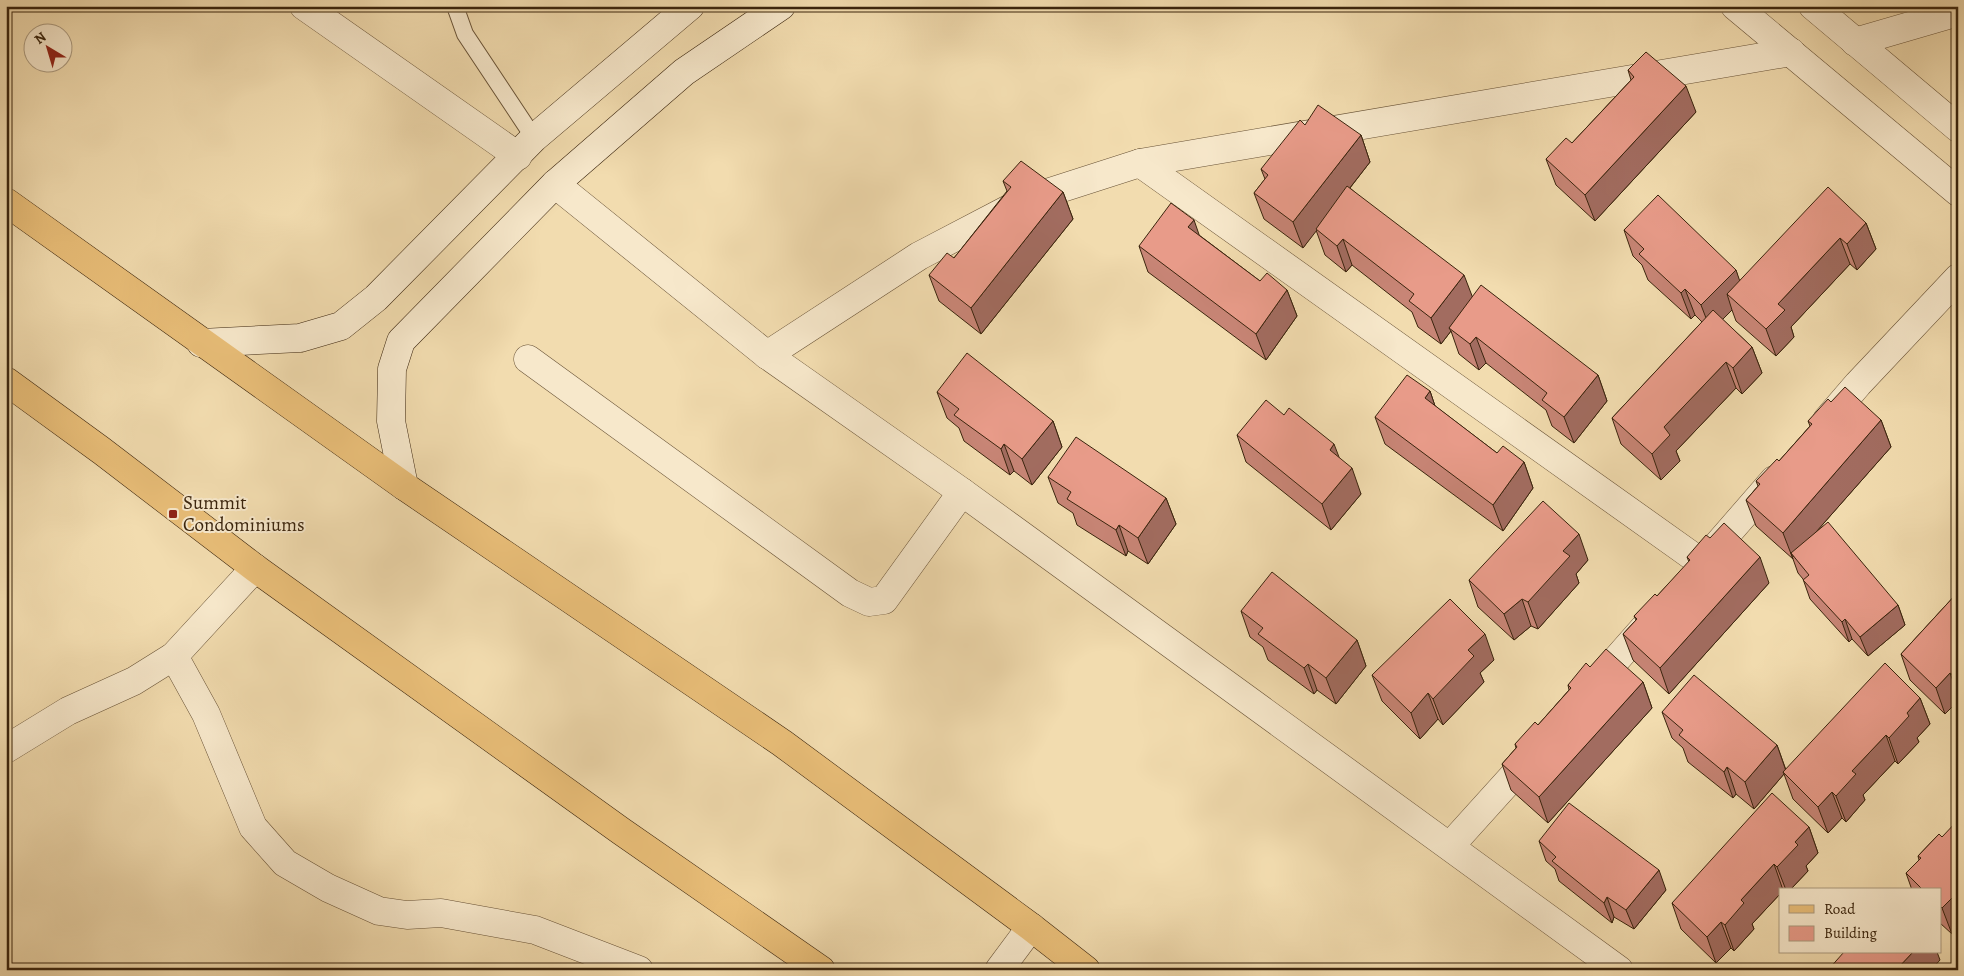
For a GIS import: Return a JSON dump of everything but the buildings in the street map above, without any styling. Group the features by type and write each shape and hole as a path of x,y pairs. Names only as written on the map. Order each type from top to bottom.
{"main road":[{"path":"6,202 404,486 782,743 1031,927 1086,970"},
{"path":"6,381 102,451 255,568 621,831 821,970"}],"street":[{"path":"304,6 526,147"},
{"path":"201,342 300,338 341,326 376,298 526,147 690,6"},
{"path":"404,486 391,421 392,369 401,341 555,184 684,72 781,6"},
{"path":"1735,6 1958,192"},
{"path":"1813,6 1958,128"},
{"path":"1855,42 1958,12"},
{"path":"766,355 919,256 1028,199 1140,163 1791,52"},
{"path":"1140,163 1702,563"},
{"path":"555,184 766,355 962,492 1619,970"},
{"path":"1813,436 1858,384 1958,278"},
{"path":"528,359 850,593 869,602 884,600 962,492"},
{"path":"1576,705 1793,459"},
{"path":"6,748 68,711 134,681 174,656 255,568"},
{"path":"174,656 206,714 253,827 284,864 328,888 379,911 407,915 441,913 535,930 639,970"},
{"path":"1450,846 1550,734"},
{"path":"999,970 1031,927"}],"lane":[{"path":"454,6 466,34 526,147"}],"place":[{"name":"Summit Condominiums","path":"173,514"}]}
